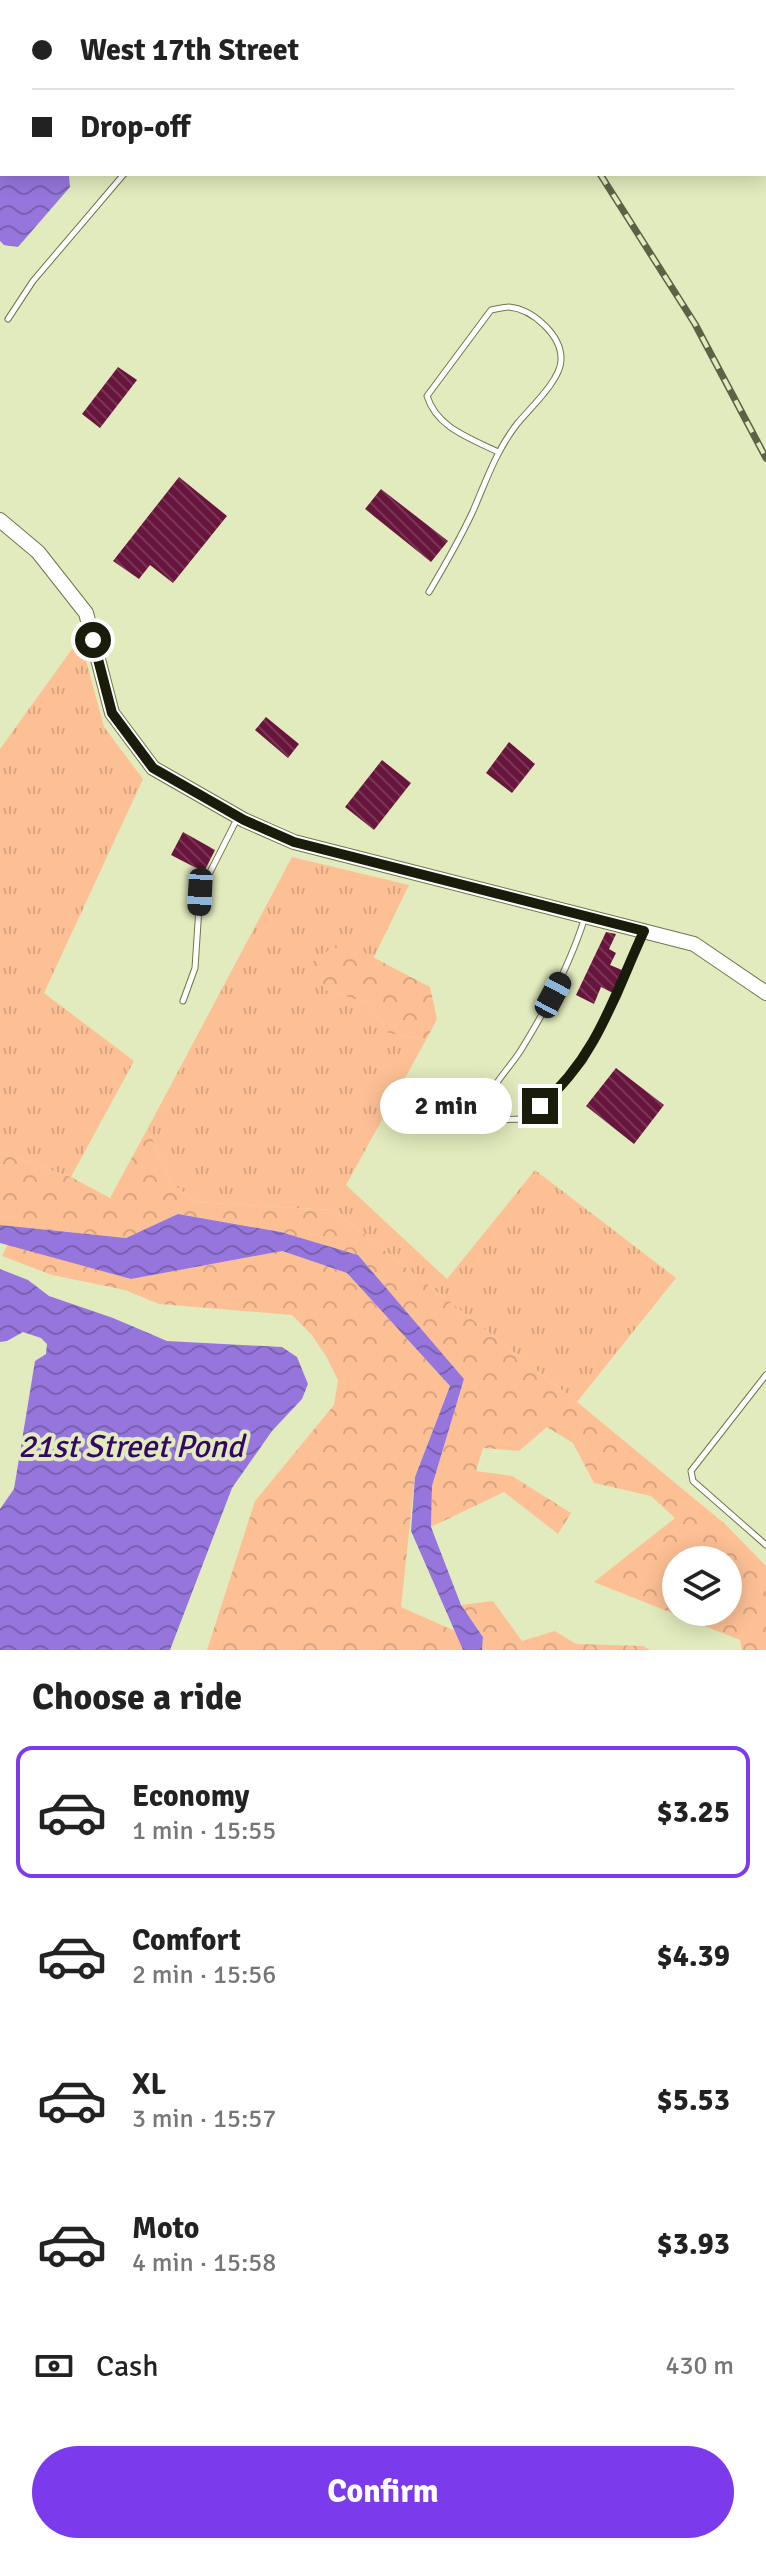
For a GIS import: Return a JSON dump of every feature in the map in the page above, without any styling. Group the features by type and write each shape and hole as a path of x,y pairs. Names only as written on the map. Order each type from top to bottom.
{"street":[{"path":"0,520 38,552 86,613 112,713 153,768 238,817 294,842 694,944 766,993"}],"lane":[{"path":"8,319 33,281 122,176"},
{"path":"429,592 456,547 498,452 554,379 562,360 557,342 542,323 526,311 508,307 491,310 427,396 432,411 451,429 498,452"},
{"path":"183,1001 195,968 200,892 238,817"},
{"path":"585,916 565,972 540,1019 488,1095 485,1107 495,1120 524,1119 556,1092 583,1061 618,995 644,931"},
{"path":"766,1375 691,1471 693,1481 766,1545"}],"green space":[{"path":"80,638 104,727 143,779 44,993 134,1061 71,1177 0,1153 0,749"},
{"path":"292,857 409,885 373,959 342,942 326,990 367,1003 388,1033 426,1040 346,1185 447,1279 535,1170 676,1278 577,1402 333,1210 196,1202 170,1182 148,1128"},
{"path":"342,941 430,987 437,1019 426,1040 388,1033 367,1003 326,990 313,961"},
{"path":"148,1128 170,1182 196,1202 333,1210 577,1402 725,1524 766,1566 766,1650 742,1650 740,1640 705,1626 742,1626 742,1546 662,1546 662,1609 594,1582 675,1518 651,1496 594,1483 573,1443 547,1427 519,1451 483,1448 476,1471 512,1476 571,1513 558,1534 504,1492 431,1527 432,1486 464,1379 358,1255 281,1232 179,1214 126,1238 0,1225 0,1153 71,1177 110,1198"},
{"path":"8,1244 131,1279 281,1251 347,1273 450,1386 415,1477 401,1607 455,1631 463,1650 207,1650 255,1501 334,1405 338,1380 311,1334 292,1315 159,1304 125,1290 52,1275 2,1256"},
{"path":"493,1601 522,1641 555,1631 576,1644 643,1646 650,1650 482,1650 483,1636 461,1605"}],"water":[{"path":"0,176 69,176 70,187 18,247 4,245 0,241"},
{"path":"178,1214 281,1232 358,1255 464,1379 432,1486 431,1527 461,1605 483,1637 482,1650 463,1650 411,1531 415,1477 450,1386 347,1273 282,1251 131,1279 0,1243 0,1225 126,1238"},
{"name":"21st Street Pond","path":"0,1269 28,1280 49,1296 167,1341 282,1347 297,1357 308,1384 302,1399 272,1431 232,1488 170,1650 0,1650 0,1509 14,1489 35,1361 46,1354 47,1344 41,1338 23,1332 0,1342"}],"building":[{"path":"118,367 137,380 100,428 82,414"},
{"path":"179,477 227,516 173,583 150,565 139,579 113,561"},
{"path":"381,489 448,541 431,562 365,509"},
{"path":"266,717 299,744 288,758 255,730"},
{"path":"509,742 535,764 512,793 486,773"},
{"path":"382,760 411,783 374,830 345,807"},
{"path":"183,832 215,850 204,872 171,855"},
{"path":"606,932 616,934 609,949 616,953 610,965 622,970 613,993 601,987 594,1004 576,995"},
{"path":"616,1068 664,1105 634,1144 586,1106"}],"railway":[{"path":"601,176 695,324 766,458"}],"route":[{"path":"93,640 112,713 153,768 244,820 294,842 644,931 618,995 583,1061 540,1106"}]}
